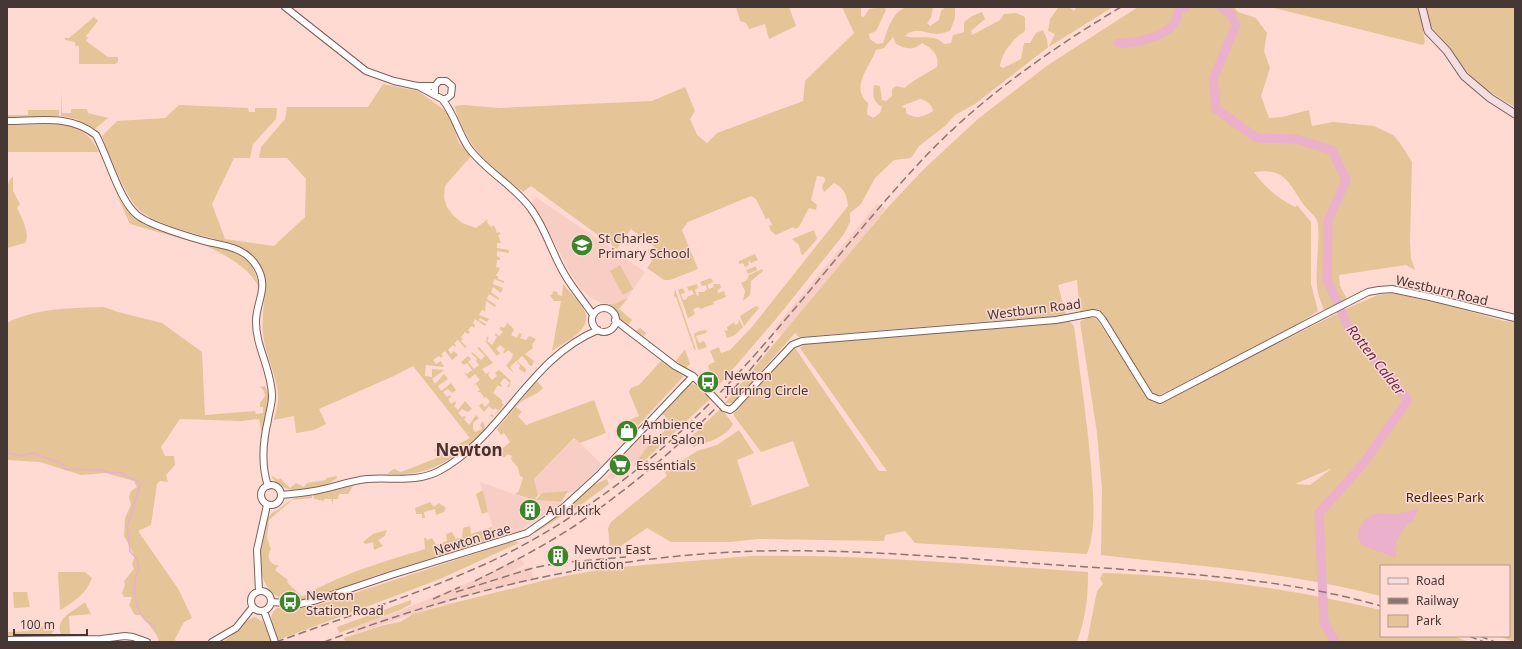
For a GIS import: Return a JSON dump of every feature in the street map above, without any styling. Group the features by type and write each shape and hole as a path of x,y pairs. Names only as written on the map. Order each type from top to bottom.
{"main road":[{"path":"1422,7 1428,31 1443,47 1461,72 1472,84 1499,105 1515,114"}],"street":[{"path":"285,7 366,71 394,81 417,86 435,94 442,99 449,108 468,146 479,160 522,198 531,209 542,226 564,274 593,315"},
{"path":"435,94 435,86 439,81 446,81 452,86 449,108"},
{"path":"417,86 435,86"},
{"path":"442,99 451,95"},
{"path":"7,122 67,121 79,124 88,129 96,135 127,203 136,214 152,223 201,240 234,247 244,252 255,264 261,276 262,287 256,321 258,339 272,395 263,467 268,486"},
{"name":"Westburn Road","path":"693,376 724,408 730,410 792,345 802,340 1056,320 1093,313 1098,314 1103,320 1150,396 1160,400 1327,313 1374,291 1392,290 1430,297 1515,318"},
{"path":"583,300 599,309 602,308 610,310 615,320 628,332 675,366 693,376"},
{"path":"584,335 592,323 593,315 599,309"},
{"path":"612,328 615,320"},
{"path":"592,323 598,330"},
{"path":"281,495 315,491 366,479 407,480 438,472 455,461 482,438 542,368 560,351 584,335 598,330 606,331 612,328 628,332"},
{"name":"Newton Brae","path":"271,602 300,604 317,600 383,577 527,533 564,507 599,475 693,376"},
{"path":"259,591 257,550 267,505 261,497 263,489 268,486 277,487 281,495 278,503 271,506 267,505"},
{"path":"259,591 267,593 271,602 268,609 264,611 257,611 252,608 250,598 259,591"},
{"path":"212,642 236,628 252,608"},
{"path":"264,611 275,642"},
{"path":"7,640 101,639 133,636 147,642"}],"shaded area":[{"name":"St Charles Primary School","path":"536,197 645,272 627,298 614,304 601,303 590,297 580,288 569,271 541,216 531,203"},
{"path":"877,204 886,209 782,336 773,330"},
{"path":"624,422 634,430 628,437 617,426"},
{"path":"641,435 646,436 652,442 639,458 611,480 608,476"},
{"path":"575,438 602,465 574,492 538,495 534,479"},
{"path":"480,482 525,498 562,503 518,532 496,539"},
{"path":"1419,508 1413,521 1404,528 1397,540 1395,549 1396,558 1362,545 1359,540 1358,536 1360,526 1367,518 1379,513 1398,514"},
{"path":"519,558 525,564 509,573 530,567 534,580 466,596 354,634 352,628 392,614 472,581"}],"green space":[{"path":"913,6 933,7 931,18 927,23 930,26 939,20 941,11 945,7 955,7 955,18 950,31 936,34 916,31 908,33 905,36 936,39 944,44 951,43 953,35 964,32 964,22 972,16 982,12 985,19 971,31 972,35 1000,20 1004,14 1016,13 1025,17 1025,31 1009,46 1003,56 1000,66 1003,68 1021,59 1024,43 1030,43 1036,33 1043,30 1047,39 1048,47 975,104 955,115 945,126 919,146 911,158 894,160 875,178 861,204 850,213 850,222 844,234 776,319 713,392 707,384 711,375 708,365 715,362 710,351 719,347 721,353 730,350 751,328 848,206 847,198 843,190 834,183 824,192 822,187 825,180 824,177 817,176 811,200 817,205 816,210 809,208 799,227 795,229 793,227 776,235 771,231 769,226 772,225 769,218 766,219 756,199 751,196 688,222 682,230 698,269 670,280 664,280 647,268 652,261 647,250 655,247 631,229 617,249 531,186 523,192 480,154 466,135 455,109 455,106 464,105 499,108 652,101 685,87 695,111 690,119 697,135 707,143 717,133 803,101 805,81 854,33 842,7 861,7 861,16 864,17 869,9 885,7 886,10 876,31 869,34 870,39 877,44 883,43 891,22 902,9","holes":["893,37 896,44 906,48 916,47 922,43 926,45 932,50 938,63 937,67 915,80 905,88 896,86 892,89 892,96 886,101 882,100 880,86 874,85 874,98 882,107 880,113 873,118 867,114 868,103 863,97 861,84 876,50 884,48","920,99 929,103 933,111 926,115 917,117 906,113 906,108 901,107 905,104"]},
{"path":"736,7 789,7 796,26 769,39 765,24 749,29 746,23 740,21"},
{"path":"1069,7 1074,11 1077,7 1113,7 1048,47 1055,34 1048,31 1050,19 1058,8"},
{"path":"1138,7 1234,7 1238,12 1256,18 1267,33 1264,51 1270,68 1261,96 1269,118 1282,117 1309,110 1312,126 1333,122 1374,126 1393,135 1412,162 1410,241 1411,258 1415,270 1406,265 1339,275 1340,286 1347,299 1324,310 1318,295 1317,285 1318,224 1316,218 1304,205 1290,184 1280,175 1265,171 1254,172 1267,188 1277,196 1295,207 1297,205 1311,222 1311,284 1318,311 1292,328 1162,394 1156,395 1152,392 1099,309 1080,311 1077,280 1058,285 1066,315 799,337 795,333 733,403 725,403 889,206 925,168 979,118 1048,65"},
{"path":"1270,7 1419,7 1425,42 1423,45"},
{"path":"1425,7 1515,7 1515,107 1492,93 1474,79 1431,27"},
{"path":"94,17 98,21 86,36 88,38 86,41 108,57 118,57 118,62 115,64 79,64 79,46 75,46 75,42 65,40 65,38 69,38"},
{"path":"383,84 418,91 449,115 459,143 471,156 445,186 444,198 447,207 462,223 476,228 488,219 487,222 491,227 494,225 497,233 499,232 501,234 498,235 501,243 497,243 497,248 509,250 509,253 497,251 497,256 500,260 497,260 496,267 500,268 496,276 498,276 498,279 504,281 504,283 494,279 493,284 503,288 501,293 493,287 491,292 499,298 499,300 489,294 487,299 496,305 495,307 486,301 485,311 482,310 479,315 489,319 487,322 480,318 479,320 486,324 485,326 475,319 473,323 475,325 474,328 472,326 468,330 470,332 468,334 465,332 461,337 463,339 461,341 467,347 465,348 458,340 454,343 456,345 455,347 453,345 448,350 451,354 454,351 458,355 452,360 445,351 441,354 443,356 441,358 439,356 433,360 436,364 441,361 444,367 426,365 425,376 432,377 432,369 444,370 432,379 435,384 444,374 448,379 438,386 441,391 451,383 456,390 452,393 448,389 443,392 447,397 450,395 451,397 448,399 451,404 455,401 456,403 454,406 458,410 465,401 472,409 468,412 462,409 458,413 462,417 466,417 464,419 469,425 476,415 479,418 473,423 473,429 475,432 482,429 480,425 483,421 485,427 484,430 478,437 458,453 440,464 421,472 400,474 387,474 394,469 401,472 437,458 434,449 438,447 443,458 453,453 451,448 470,438 413,366 319,409 326,424 314,430 296,433 294,416 274,420 278,396 276,380 264,342 262,325 265,284 264,276 257,261 247,250 241,247 173,227 146,215 139,210 129,196 113,164 102,136 117,121 165,118 179,105 248,108 249,112 255,112 255,108 277,108 276,119 253,144 250,158 234,158 212,204 225,239 274,246 305,217 306,179 287,158 259,158 261,147 285,119 287,107 368,107"},
{"path":"61,91 62,113 71,113 71,109 87,109 88,113 108,118 95,129 76,119 61,116"},
{"path":"28,110 59,110 59,116 7,118 7,115 28,115"},
{"path":"65,124 81,130 93,141 99,152 7,152 7,125"},
{"path":"13,177 13,191 20,204 17,208 25,226 27,240 25,243 7,248 7,188 10,179"},
{"path":"116,193 125,208 136,219 186,240 130,224"},
{"path":"814,230 817,239 803,255 801,254 799,245 792,239"},
{"path":"203,244 233,252 247,261 252,267 256,276 259,288 255,280 243,267"},
{"path":"755,254 758,260 751,263 750,261 748,262 749,265 745,267 747,270 756,266 757,270 748,274 743,263 739,264 739,261"},
{"path":"620,265 633,289 623,295 610,271"},
{"path":"762,269 763,271 751,281 750,295 743,301 745,291 741,283 747,280 749,275"},
{"path":"711,278 713,282 707,285 709,289 714,287 713,284 720,284 721,288 717,290 718,293 724,291 726,297 713,302 714,304 700,309 699,307 693,309 695,314 688,318 678,290 683,288 685,293 681,294 683,300 687,299 687,297 694,294 692,290 689,291 687,287 697,284 698,288 695,290 697,296 699,295 698,292 704,292 707,289 706,285 702,286 700,282"},
{"path":"563,284 583,308 586,315 586,322 578,334 552,351 561,301 554,301 550,295 552,295 553,291 562,296"},
{"path":"675,288 696,350 694,349 676,297 674,296"},
{"name":"Redlees Park","path":"1392,293 1439,303 1504,321 1515,322 1515,642 1501,637 1510,637 1510,565 1380,565 1380,596 1277,575 1101,555 1102,489 1097,433 1080,322 1089,317 1098,321 1148,398 1153,402 1160,403 1350,307 1378,295","holes":["1330,469 1331,469 1310,485 1295,484"]},
{"path":"627,298 619,309 632,320 628,325 636,331 640,328 646,333 644,336 624,324 616,310 608,304 614,304"},
{"path":"756,306 759,308 744,326 740,316"},
{"path":"104,307 162,323 202,352 205,415 255,411 256,414 263,413 263,407 260,407 260,403 265,396 264,391 260,387 265,386 267,391 268,403 262,434 259,419 241,421 180,419 161,447 165,456 174,456 175,465 166,475 168,482 160,481 157,484 151,525 138,531 179,590 192,618 184,622 175,639 176,642 159,642 149,624 141,615 135,615 129,605 132,597 124,597 122,593 125,585 124,581 134,569 132,564 135,556 124,536 125,518 131,505 129,497 131,491 137,487 134,481 106,473 81,475 40,462 7,460 7,323 30,314 54,310"},
{"path":"739,319 743,327 735,335 727,338 724,329 726,331 728,330 727,327 734,322 735,325 738,324"},
{"path":"1069,321 1074,326 1091,466 1093,522 1087,554 915,543 905,531 885,535 884,541 758,539 729,542 671,542 647,528 618,548 610,549 608,528 611,522 667,476 665,472 697,451 717,445 739,430 754,453 737,460 752,505 749,507 809,486 793,441 761,452 734,416 734,413 793,347 879,471 887,471 800,348 805,343"},
{"path":"506,322 514,329 511,335 517,338 519,333 522,334 520,338 526,340 529,336 536,339 532,345 533,348 525,354 534,361 532,366 529,365 522,356 517,361 526,369 525,373 519,369 520,365 516,361 510,367 514,373 506,366 513,354 508,350 504,354 503,352 505,349 500,345 496,349 500,353 497,356 486,342 487,336 489,338 487,341 492,345 497,337 495,335 496,333 499,336 503,332 499,329 501,327 504,328 507,324"},
{"path":"707,330 706,333 696,336 699,343 704,341 707,347 698,350 694,334 699,331"},
{"path":"479,347 493,363 482,369 486,374 490,372 488,375 492,380 497,376 495,373 499,370 511,381 509,388 507,386 510,383 504,378 500,383 502,386 501,387 498,385 493,393 502,400 504,405 494,416 498,410 495,408 493,410 489,406 484,412 479,406 482,403 485,407 490,402 486,397 483,399 484,397 480,392 477,392 480,390 476,384 472,386 480,380 475,374 469,379 464,372 467,374 472,370 467,363 464,365 461,362 468,356 471,359 468,362 474,369 479,365 476,361 477,359 471,353 472,352 481,360 485,356 477,348"},
{"path":"685,349 690,364 686,368 676,361"},
{"path":"661,361 683,377 634,430 624,422 639,416 629,392 631,388 639,385"},
{"path":"537,381 543,388 522,401 516,407 522,412 518,416 526,425 594,400 606,433 580,443 574,438 534,479 538,495 535,500 515,494 519,491 523,477 520,476 518,468 511,459 512,456 507,454 505,457 502,457 498,452 510,442 504,433 501,435 497,429"},
{"path":"692,384 698,386 711,398 645,460 633,466 648,446 672,424 661,412 686,386"},
{"path":"721,408 733,424 730,429 716,439 693,447 688,440"},
{"path":"273,476 278,480 280,478 290,488 296,483 304,487 307,483 326,480 326,478 337,476 337,478 321,486 293,490 281,486 272,478"},
{"path":"607,479 609,484 585,502 535,533 535,530 587,488"},
{"path":"353,486 348,494 339,494 338,499 333,499 333,504 331,499 324,499 324,501 314,499 314,495"},
{"path":"483,490 488,512 482,514 476,494"},
{"path":"568,491 561,502 536,500 542,493"},
{"path":"312,496 312,498 292,500"},
{"path":"292,500 269,520 267,538 271,549 269,552 269,560 273,564 279,565 275,570 288,580 287,582 302,597 347,575 425,549 424,538 427,540 432,538 436,545 447,541 446,534 452,532 456,539 462,537 463,528 470,526 471,534 492,527 496,539 374,576 320,596 308,599 289,600 279,597 272,592 263,578 261,569 260,550 265,524 267,518"},
{"path":"430,502 434,507 439,503 446,508 444,512 436,515 435,509 424,512 425,518 422,518 422,514 416,514 415,508"},
{"path":"387,530 385,536 378,540 383,546 374,550 373,542 366,544 363,542 373,534"},
{"path":"514,541 519,543 440,579 278,640 271,619 277,608 306,608 315,606"},
{"path":"751,556 878,558 1088,572 1088,590 1083,624 1077,642 345,642 344,638 384,625 400,622 413,614 554,578 609,568"},
{"path":"58,572 85,572 92,578 86,589 79,597 60,610"},
{"path":"1103,573 1173,577 1278,589 1380,610 1380,637 1456,637 1469,642 1087,642 1097,591 1103,584 1100,578"},
{"path":"13,592 27,592 30,607 14,608"},
{"path":"411,600 411,604 400,610 339,633 337,627"},
{"path":"85,602 91,614 69,616 70,635 61,634 60,628 63,619"},
{"path":"255,617 263,622 272,642 222,642 247,621"},
{"path":"51,624 54,631 49,636 7,637 7,632 30,631"}],"waterway":[{"name":"Rotten Calder","path":"1118,43 1140,41 1163,33 1175,23 1179,9 1186,7"},
{"name":"Rotten Calder","path":"1221,7 1231,14 1236,25 1213,79 1216,109 1257,138 1296,139 1332,150 1346,180 1328,221 1327,280 1349,328 1408,400 1362,465 1319,513 1324,622 1335,642"},
{"path":"7,448 9,453 20,456 33,453 61,463 65,469 101,470 111,473 120,472 125,476 141,483 127,527 130,551 137,559 139,569 134,586 135,599 143,618 156,629"}],"railway":[{"path":"276,642 425,589 517,549 577,513 635,471 675,437 713,400 784,322 886,200 921,161 966,117 1015,77 1094,23 1121,7"},
{"path":"475,581 564,533 630,485 682,441 730,393 773,341"},
{"path":"324,642 430,606 538,578 648,559 760,551 877,553 1189,574 1266,582 1305,588 1380,606"},
{"path":"456,592 533,568 558,563 626,557"},
{"path":"433,599 460,587"},
{"path":"1472,637 1484,642"},
{"path":"1482,637 1495,642"}],"place":[{"name":"St Charles Primary School","path":"582,245"},
{"name":"Newton Turning Circle","path":"708,382"},
{"name":"Ambience Hair Salon","path":"627,431"},
{"name":"Essentials","path":"620,465"},
{"name":"Auld Kirk","path":"530,510"},
{"name":"Newton East Junction","path":"558,556"},
{"name":"Newton Station Road","path":"290,602"}],"district":[{"name":"Newton","path":"469,450"}]}
